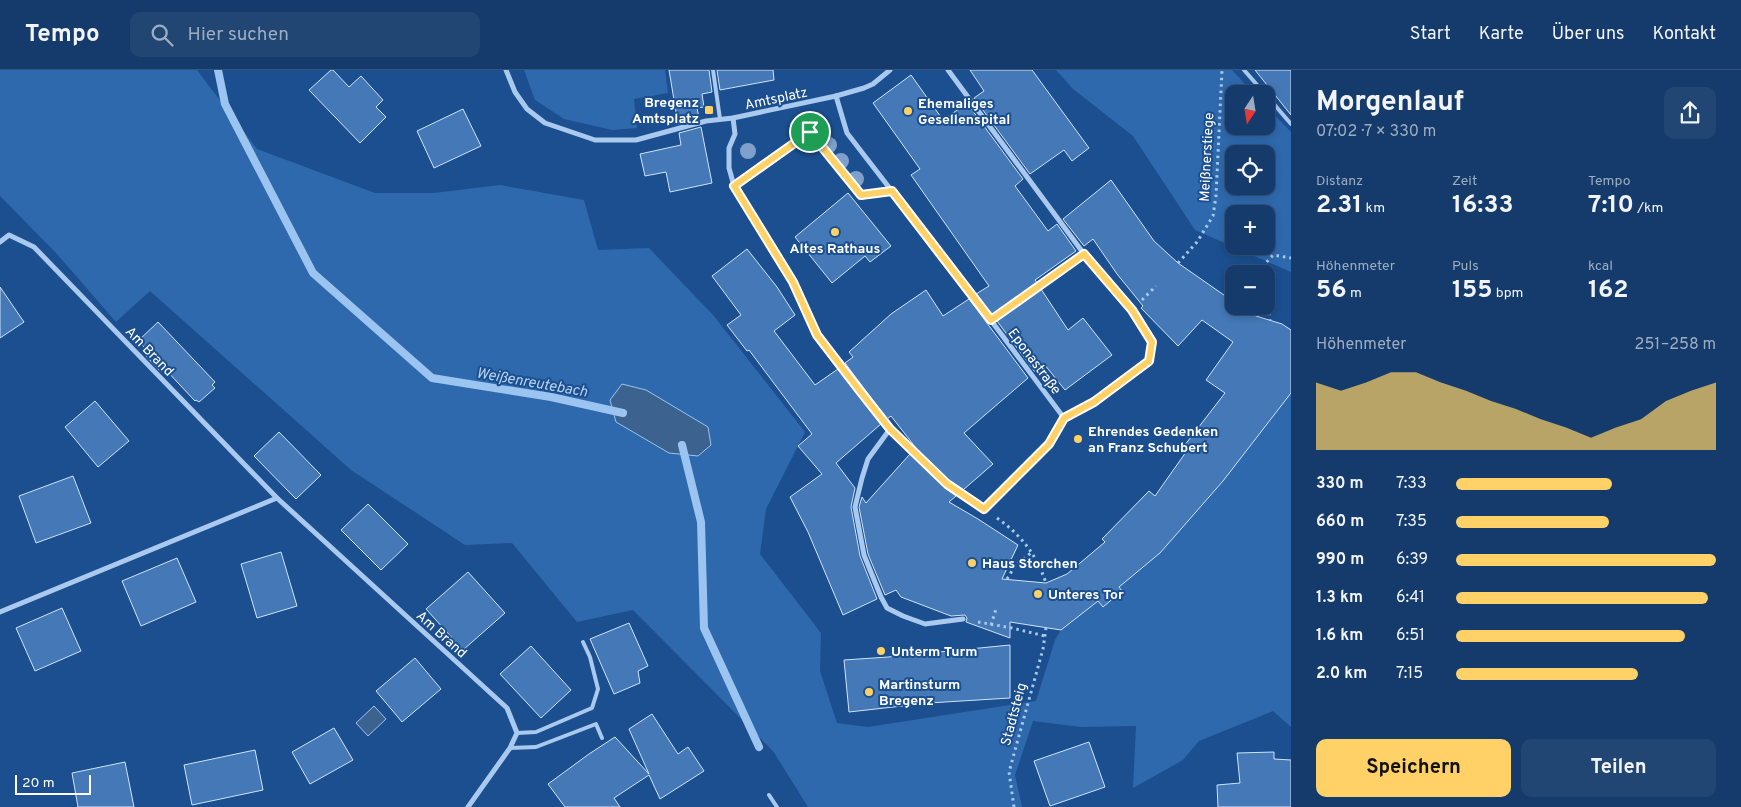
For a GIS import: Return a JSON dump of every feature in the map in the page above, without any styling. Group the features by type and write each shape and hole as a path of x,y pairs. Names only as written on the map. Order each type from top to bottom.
{"street":[{"name":"Amtsplatz","path":"506,70 515,92 527,109 545,124 595,140 636,140 706,121 733,118 836,96 873,84 890,70"},
{"path":"733,118 735,134 729,148 729,168 734,186 793,282 817,335 890,429 947,484 984,509 1049,444 1064,418 1094,402 1149,361 1152,342 1132,310 1084,254 948,70"},
{"name":"Eponastraße","path":"836,96 847,133 1064,418"},
{"name":"Am Brand","path":"0,242 9,235 34,247 277,498 507,708 517,733"},
{"path":"890,429 868,459 855,507 864,555 880,597 886,608 925,624 963,619"},
{"path":"0,612 277,498"},
{"path":"468,807 510,748 517,733"}],"lane":[{"path":"713,70 720,119"},
{"path":"1244,70 1257,85"},
{"path":"1275,105 1291,124"},
{"path":"991,320 1084,254"},
{"path":"517,733 536,732 592,708 598,689 590,656 583,642"},
{"path":"510,748 536,747 596,724 602,738"},
{"path":"768,795 776,807"}],"path":[{"name":"Meißnerstiege","path":"1178,263 1197,242 1213,216 1216,196 1222,70"},
{"path":"734,186 810,132 861,195 892,191"},
{"path":"1264,265 1273,255 1291,258"},
{"path":"1269,315 1270,320"},
{"path":"984,509 1015,530 1032,552 1040,566 1046,583"},
{"path":"1007,579 1015,566 1032,552"},
{"path":"990,624 996,609"},
{"path":"997,626 1045,636"},
{"name":"Stadtsteig","path":"1014,807 1009,772 1046,628"}],"shaded area":[{"path":"0,70 197,70 257,149 375,193 434,193 500,185 584,200 598,250 649,248 713,315 805,432 766,509 760,554 821,633 820,671 837,723 868,727 1036,701 1055,640 1061,630 1098,601 1103,607 1122,592 1117,585 1134,575 1160,553 1223,481 1291,393 1291,727 1273,711 1199,741 1183,760 1133,788 1136,726 1081,727 1033,721 1015,775 1022,807 808,807 773,751 633,610 577,622 512,543 465,545 351,470 150,291 116,322 57,254 0,196","holes":["610,400 669,453 616,422"]},
{"path":"524,70 665,70 668,93 634,99 637,128 612,130 564,119 535,100"},
{"path":"1056,70 1232,70 1246,85 1225,85 1225,135 1275,135 1275,115 1291,132 1291,272 1252,255 1275,255 1275,205 1225,205 1225,243 1195,230 1133,136 1073,89"},
{"path":"622,384 646,390 708,427 711,445 698,456 669,453 616,422 610,400"},
{"path":"374,706 386,719 368,736 356,723"}],"building":[{"path":"331,70 349,87 361,76 383,100 376,107 386,117 360,143 309,90"},
{"path":"669,70 709,70 712,92 702,94 704,107 697,108 699,118 678,124"},
{"path":"717,70 773,70 774,80 720,90"},
{"path":"970,70 1032,70 1089,148 1072,161 1064,150 1030,174 974,98 984,91"},
{"path":"1255,70 1291,70 1291,115 1275,95 1275,85 1267,85"},
{"path":"911,75 943,120 967,103 1023,179 1015,186 1048,231 1057,224 1076,251 1035,280 1037,283 992,315 976,294 989,286 911,175 920,169 873,103"},
{"path":"463,109 481,146 434,168 417,131"},
{"path":"701,127 712,183 670,192 666,172 645,176 640,154 681,145 679,133"},
{"path":"1111,180 1154,241 1178,263 1225,296 1225,315 1254,315 1282,324 1291,330 1291,393 1223,481 1160,553 1119,587 1122,591 1103,607 1098,601 1061,630 1010,622 1010,638 966,622 967,618 965,615 951,616 901,597 896,590 885,595 868,554 859,507 862,497 866,503 910,454 956,496 949,502 1018,545 1002,579 1046,583 1067,574 1105,542 1102,539 1149,491 1155,496 1186,452 1181,450 1225,393 1206,380 1233,342 1202,320 1178,346 1141,308 1143,306 1117,274 1093,239 1084,246 1063,219"},
{"name":"Altes Rathaus","path":"848,193 891,246 870,262 865,256 832,283 795,237"},
{"path":"747,249 777,287 795,315 774,331 815,385 838,369 881,424 836,463 855,488 851,507 860,556 877,599 843,615 808,532 790,497 822,474 798,446 812,434 749,350 747,351 727,325 741,315 712,276"},
{"path":"0,287 24,322 0,338"},
{"path":"1041,289 1068,330 1083,318 1112,355 1065,390 1044,364 1035,372 997,321"},
{"path":"926,290 943,316 969,299 1028,378 964,433 993,464 963,490 950,481 916,448 891,416 887,419 845,363 853,357 849,352 891,314"},
{"path":"158,322 215,382 212,385 215,388 199,402 195,401 165,369 161,372 146,356 150,353 138,341"},
{"path":"95,401 129,441 98,467 65,427"},
{"path":"279,432 321,475 296,499 254,456"},
{"path":"73,476 91,523 36,543 19,496"},
{"path":"368,504 408,544 381,570 341,530"},
{"path":"281,552 297,606 257,618 241,564"},
{"path":"177,558 196,602 141,626 122,581"},
{"path":"468,572 505,613 463,650 426,609"},
{"path":"62,608 81,651 35,671 16,628"},
{"path":"629,623 648,666 638,671 640,683 614,694 590,639"},
{"path":"1010,645 1010,698 929,703 849,712 844,660"},
{"path":"531,646 571,690 541,718 500,674"},
{"path":"415,658 441,689 402,722 376,691"},
{"path":"652,714 678,754 688,747 704,771 660,799 649,775 614,798 620,807 565,807 548,784 615,737 649,774 629,729"},
{"path":"334,728 353,760 310,784 292,752"},
{"path":"1089,742 1105,787 1050,806 1034,761"},
{"path":"255,750 263,790 192,805 184,765"},
{"path":"1274,752 1274,759 1291,760 1291,807 1218,807 1217,785 1240,783 1237,753"},
{"path":"125,762 134,807 78,807 72,773"}],"waterway":[{"name":"Weißenreutebach","path":"218,70 225,104 313,273 432,378 551,397 623,413"},
{"name":"Weißenreutebach","path":"682,445 701,522 704,628 759,747"}],"place":[{"name":"Bregenz Amtsplatz","path":"709,110"},
{"name":"Ehemaliges Gesellenspital","path":"908,111"},
{"name":"Altes Rathaus","path":"835,232"},
{"name":"Ehrendes Gedenken an Franz Schubert","path":"1078,439"},
{"name":"Haus Storchen","path":"972,563"},
{"name":"Unteres Tor","path":"1038,594"},
{"name":"Unterm Turm","path":"881,651"},
{"name":"Martinsturm Bregenz","path":"869,692"}],"route":[{"path":"810,132 861,195 892,191 991,320 1084,254 1132,310 1152,342 1149,361 1094,402 1064,418 1049,444 984,509 947,484 890,429 860,391 817,335 793,282 734,186 810,132"}]}
